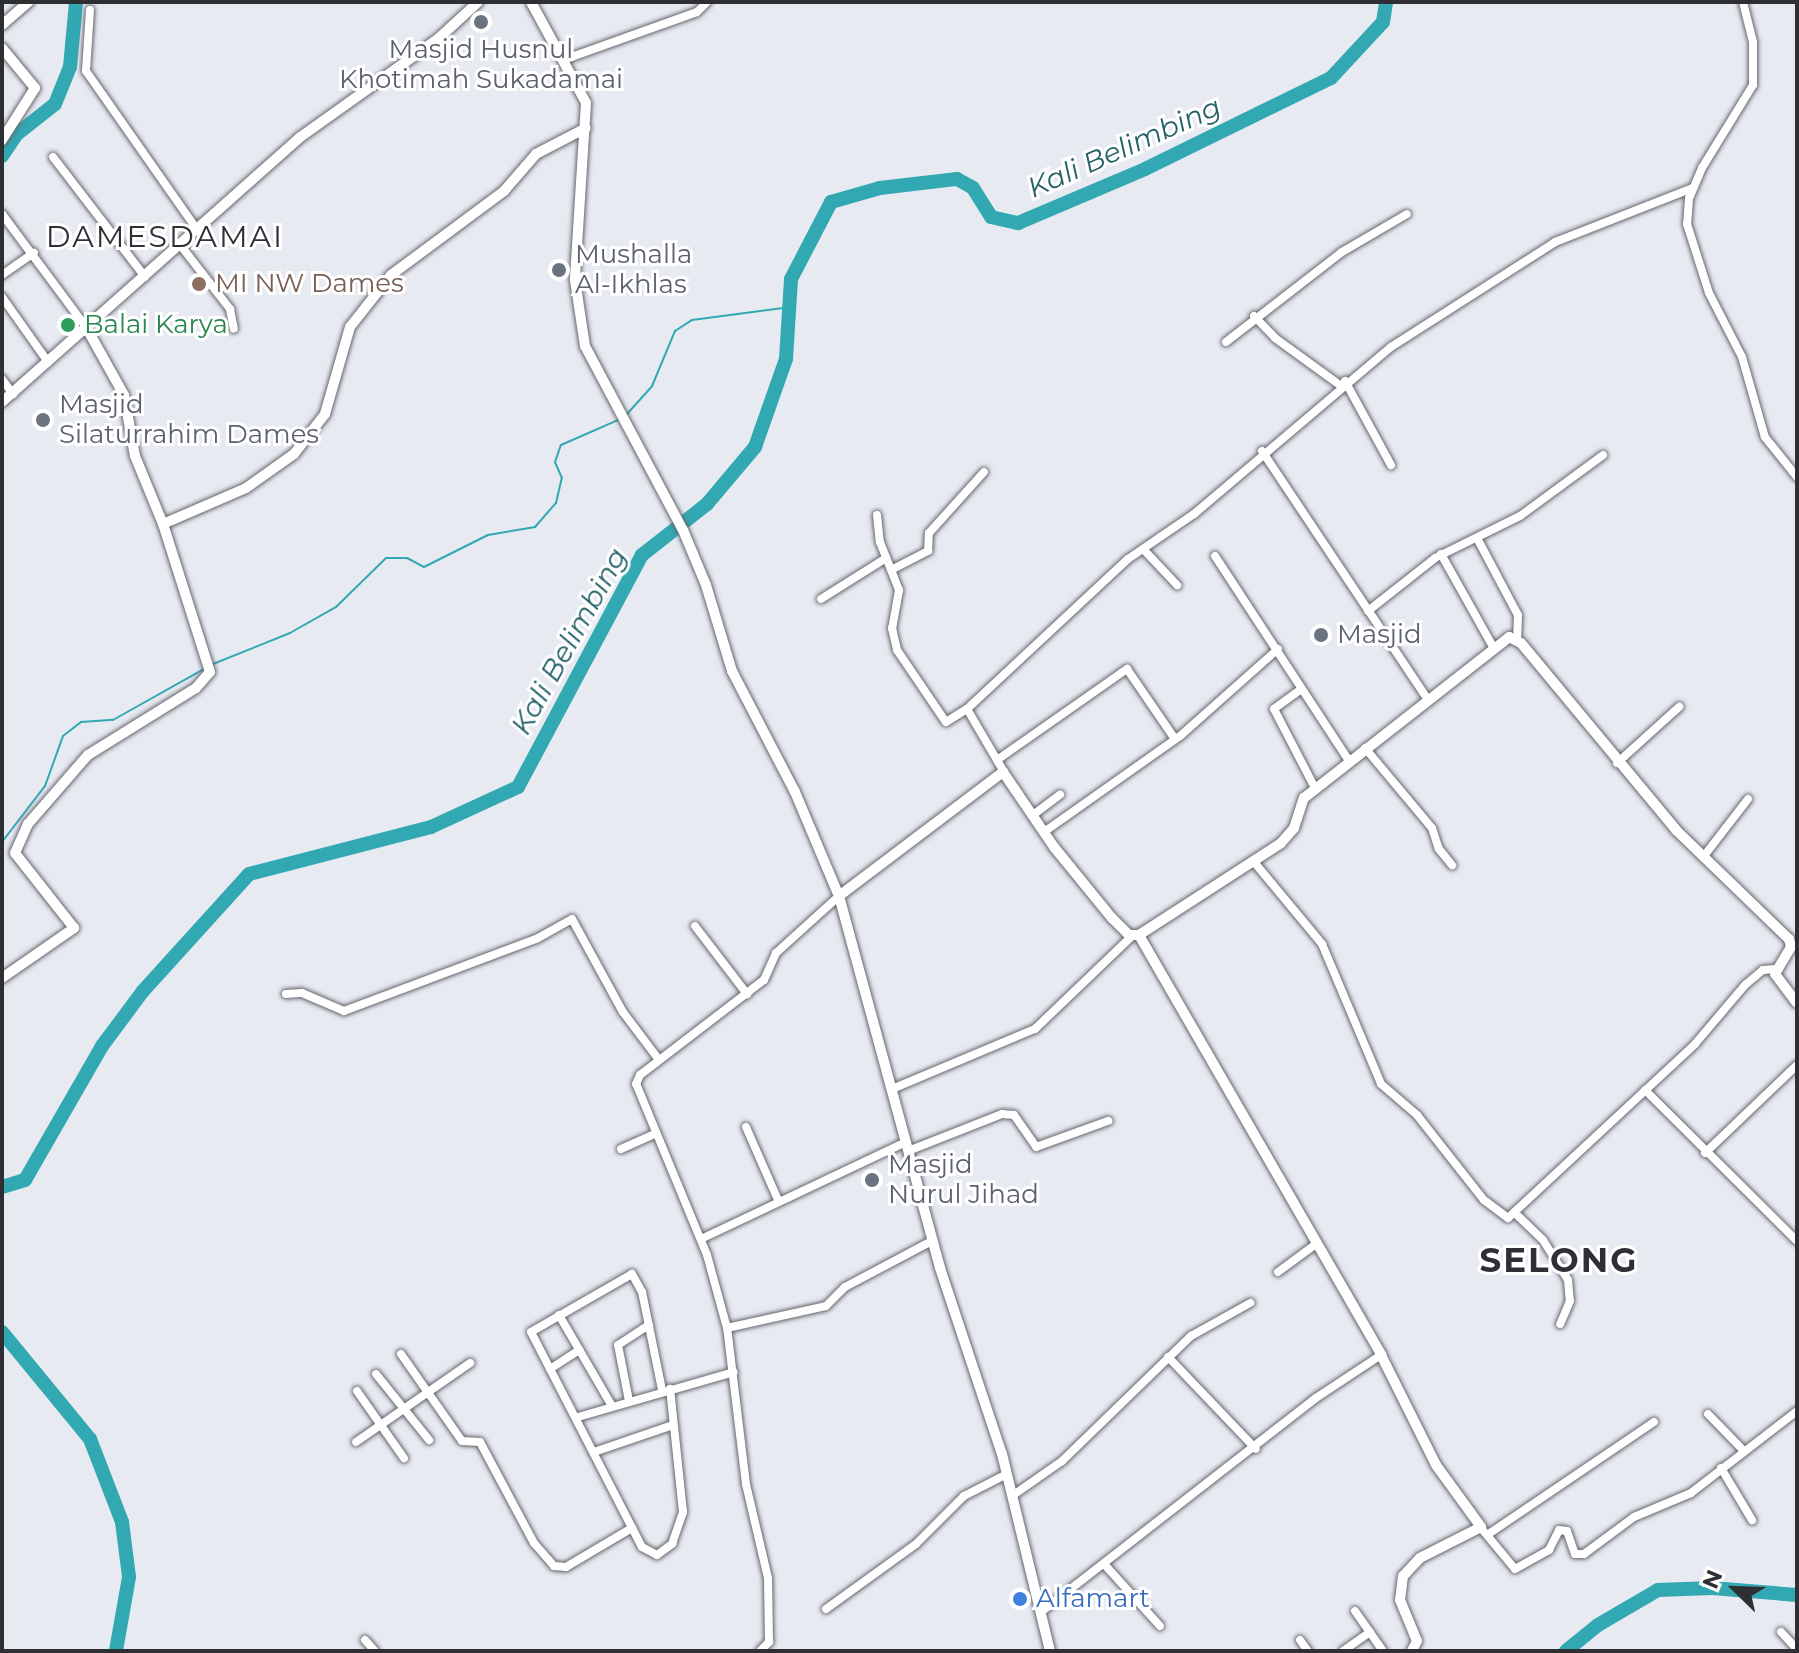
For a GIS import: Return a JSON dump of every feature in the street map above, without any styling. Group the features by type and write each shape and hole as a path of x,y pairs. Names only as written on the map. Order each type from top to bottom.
{"street":[{"path":"2,25 28,2"},
{"path":"2,402 198,231 310,128 428,46 478,2"},
{"path":"531,2 584,97 586,128 575,280 583,337 597,374 681,528 732,671 795,792 839,896 855,968 892,1089 932,1241 1007,1474 1050,1651"},
{"path":"563,60 697,12 707,2"},
{"path":"1743,2 1753,42 1753,85 1693,188 1687,224 1709,293 1742,357 1765,437 1797,477"},
{"path":"90,10 86,71 198,231"},
{"path":"2,48 35,88 2,140"},
{"path":"163,524 246,488 294,454 325,414 350,327 391,275 504,191 536,154 586,128"},
{"path":"53,157 145,277"},
{"path":"877,515 886,558 900,595 892,628 897,650 946,722 967,709 1143,549 1194,514 1262,451 1343,383 1555,242 1693,188"},
{"path":"2,214 34,253 86,327 124,395 135,456 163,524 210,672 196,688 88,755 28,824 15,853 74,928 2,978"},
{"path":"1226,342 1254,316 1342,252 1407,214"},
{"path":"181,246 230,309 234,329"},
{"path":"2,275 34,253"},
{"path":"2,297 48,362"},
{"path":"1254,316 1275,338 1343,383 1391,465"},
{"path":"2,379 13,394"},
{"path":"1262,451 1427,698"},
{"path":"1368,611 1441,554 1477,538 1540,502 1603,455"},
{"path":"891,570 928,551 929,533 984,472"},
{"path":"1477,538 1518,615 1517,640"},
{"path":"1143,549 1177,585"},
{"path":"1441,554 1492,645"},
{"path":"1215,556 1349,761"},
{"path":"821,599 886,558"},
{"path":"892,1089 1035,1029 1135,936 1254,862 1291,833 1300,803 1315,788 1504,637 1517,640 1617,763 1704,856 1794,942 1776,969"},
{"path":"1044,832 1175,739 1278,649"},
{"path":"997,760 1127,669 1175,739"},
{"path":"1300,690 1274,709 1315,788"},
{"path":"1617,763 1679,707"},
{"path":"967,709 1044,832 1135,936 1381,1355 1436,1465 1515,1569 1549,1550 1559,1530 1567,1531 1575,1554 1584,1554 1634,1517 1684,1496 1797,1411"},
{"path":"1365,748 1432,828 1439,849 1452,865"},
{"path":"760,1651 769,1642 768,1585 746,1484 727,1328 701,1239 636,1084 659,1060 767,976 776,953 839,896 1004,772"},
{"path":"1033,815 1060,795"},
{"path":"1704,856 1748,799"},
{"path":"1254,862 1322,944 1381,1084 1417,1115 1484,1200 1508,1218 1516,1214 1705,1035 1745,985 1763,970 1776,969"},
{"path":"286,994 302,993 344,1011 528,942 572,919 623,1012 659,1060"},
{"path":"695,926 747,994"},
{"path":"1776,969 1797,1003"},
{"path":"1705,1153 1797,1065"},
{"path":"1645,1090 1705,1153 1797,1240"},
{"path":"701,1239 778,1200 907,1146 1002,1114 1014,1115 1036,1147 1108,1121"},
{"path":"746,1127 778,1200"},
{"path":"621,1149 655,1134"},
{"path":"1516,1214 1543,1240 1568,1280 1570,1301 1560,1324"},
{"path":"727,1328 826,1306 845,1287 932,1241"},
{"path":"1278,1272 1316,1244"},
{"path":"630,1273 642,1292 673,1425 683,1502 679,1529 669,1549 657,1555 645,1552 578,1417 531,1332 559,1315 630,1273"},
{"path":"1012,1496 1073,1452 1198,1331 1250,1303"},
{"path":"559,1315 612,1406"},
{"path":"629,1401 618,1345 649,1325"},
{"path":"550,1369 579,1350"},
{"path":"401,1354 462,1441 480,1442 534,1543 554,1566 566,1567 632,1528"},
{"path":"1041,1612 1256,1449 1325,1391 1381,1355"},
{"path":"1168,1357 1256,1449"},
{"path":"356,1442 470,1363"},
{"path":"578,1417 734,1372"},
{"path":"376,1374 429,1440"},
{"path":"357,1391 404,1458"},
{"path":"1708,1414 1744,1451"},
{"path":"1412,1651 1417,1641 1400,1600 1403,1576 1420,1558 1486,1530 1654,1422"},
{"path":"594,1452 673,1425"},
{"path":"1721,1468 1752,1520"},
{"path":"826,1609 916,1544 964,1496 1007,1474"},
{"path":"1105,1565 1160,1626"},
{"path":"1355,1611 1383,1651"},
{"path":"1343,1651 1370,1632"},
{"path":"1781,1632 1797,1649"},
{"path":"365,1640 375,1651"},
{"path":"1300,1640 1308,1651"}],"waterway":[{"path":"2,156 17,134 55,104 70,67 76,2"},
{"name":"Kali Belimbing","path":"2,1187 25,1180 102,1046 143,991 249,874 431,827 518,787 642,555 707,504 755,447 786,359 791,279 831,202 880,188 957,179 973,188 991,217 1018,223 1145,169 1331,78 1383,22 1386,2"},
{"path":"627,414 652,386 675,331 692,320 791,307"},
{"path":"213,664 290,633 336,607 386,558 407,558 424,567 488,535 535,527 556,503 562,478 555,462 561,445 618,420"},
{"path":"2,842 45,786 63,736 81,722 113,720 204,669"},
{"name":"Kali Belimbing","path":"2,1332 90,1439 122,1522 129,1577 116,1651"},
{"path":"1566,1651 1598,1625 1658,1590 1712,1588 1797,1595"}],"place":[{"name":"Masjid Husnul Khotimah Sukadamai","path":"481,22"},
{"name":"Mushalla Al-Ikhlas","path":"559,270"},
{"name":"MI NW Dames","path":"199,284"},
{"name":"Balai Karya","path":"68,325"},
{"name":"Masjid Silaturrahim Dames","path":"43,420"},
{"name":"Masjid","path":"1321,635"},
{"name":"Masjid Nurul Jihad","path":"872,1180"},
{"name":"Alfamart","path":"1020,1599"}],"district":[{"name":"DAMESDAMAI","path":"165,237"},
{"name":"SELONG","path":"1559,1261"}]}
